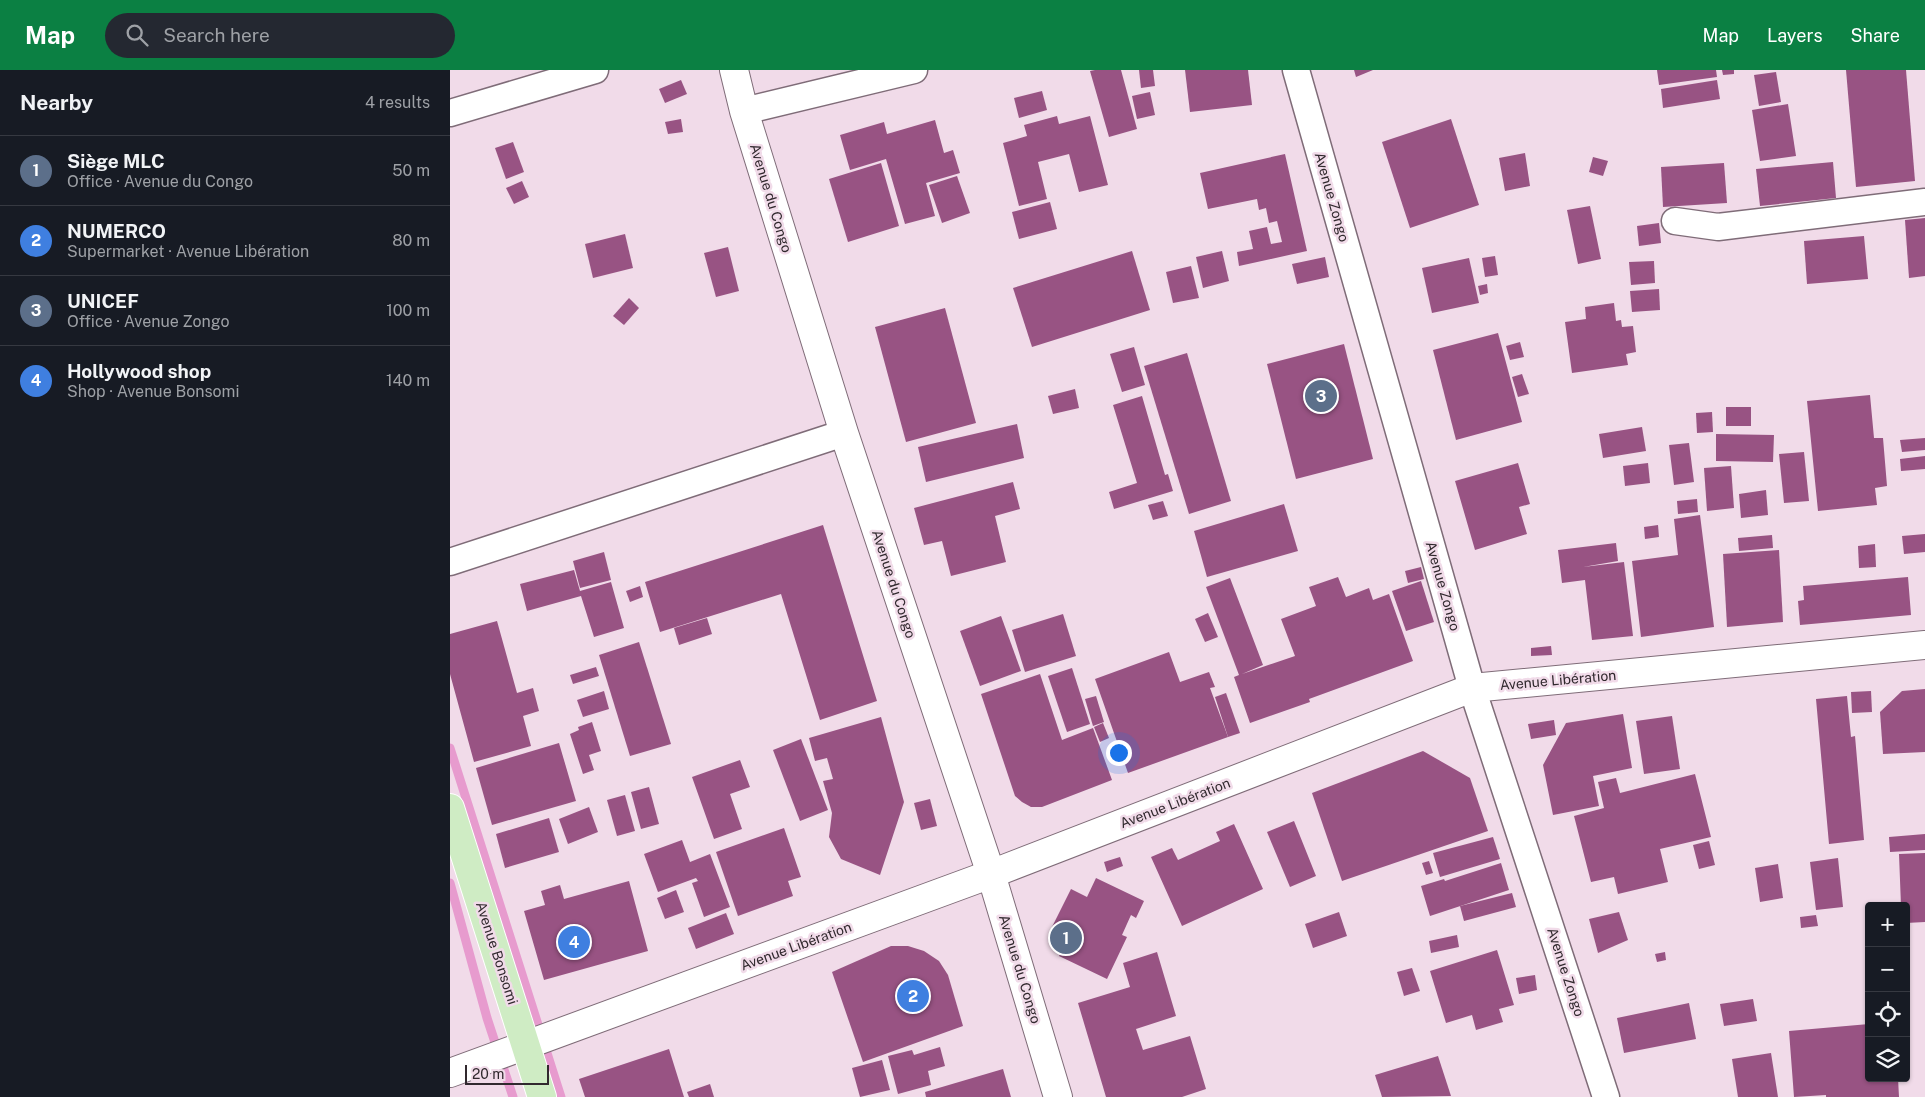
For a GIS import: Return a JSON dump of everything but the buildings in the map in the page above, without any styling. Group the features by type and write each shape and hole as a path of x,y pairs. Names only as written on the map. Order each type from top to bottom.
{"main road":[{"name":"Avenue Bonsomi","path":"450,808 542,1097"}],"street":[{"path":"450,113 594,70"},
{"name":"Avenue du Congo","path":"734,70 744,111 844,432 991,874 1058,1097"},
{"path":"744,111 914,70"},
{"name":"Avenue Zongo","path":"1296,70 1472,688 1606,1097"},
{"path":"1675,221 1718,227 1925,202"},
{"path":"450,562 844,432"},
{"name":"Avenue Libération","path":"450,1073 991,874 1472,688 1925,645"}],"waterway":[{"path":"450,748 561,1097"},
{"path":"450,883 487,1018 513,1097"}],"place":[{"name":"UNICEF","path":"1321,396"},
{"name":"Siège MLC","path":"1066,938"},
{"name":"Hollywood shop","path":"574,942"},
{"name":"NUMERCO","path":"913,996"}]}
